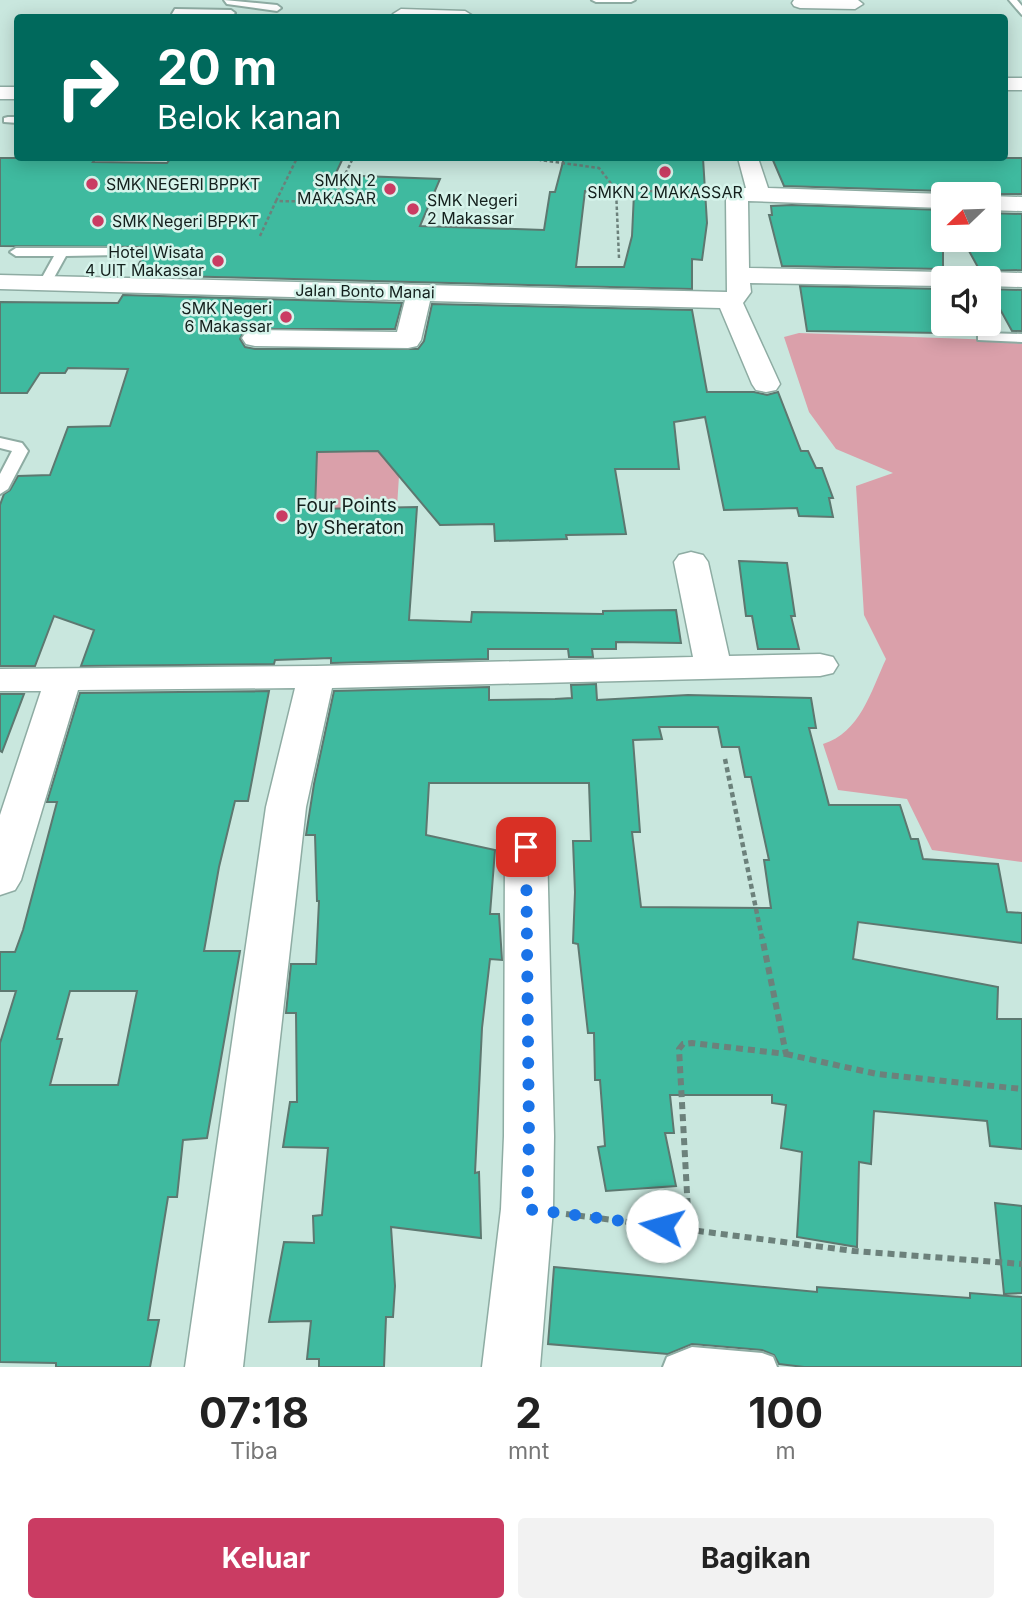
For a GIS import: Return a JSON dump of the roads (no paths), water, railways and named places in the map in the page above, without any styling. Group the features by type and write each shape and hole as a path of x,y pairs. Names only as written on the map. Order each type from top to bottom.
{"street":[{"path":"800,3 855,7"},
{"path":"748,161 751,176 733,287 766,384"},
{"path":"748,194 931,201"},
{"path":"1001,203 1022,204"},
{"name":"Jalan Bonto Manai","path":"0,282 420,292 733,287 931,279"},
{"path":"1001,279 1022,280"},
{"path":"255,338 408,340 420,292"},
{"path":"691,562 713,667"},
{"path":"0,680 316,677 820,665"},
{"path":"214,1367 286,807 316,677"},
{"path":"0,880 62,679"},
{"path":"511,1367 527,1209 529,1136 526,847"}],"lane":[{"path":"596,0 631,0"},
{"path":"1013,0 1022,12"},
{"path":"174,14 182,6 194,3 213,7 225,2 277,8"},
{"path":"16,252 115,252"},
{"path":"45,283 62,252"},
{"path":"983,337 1022,338"},
{"path":"0,443 17,446 20,451 0,489"},
{"path":"678,1367 692,1361 762,1367"}],"place":[{"name":"SMKN 2 MAKASSAR","path":"665,172"},
{"name":"SMK NEGERI BPPKT","path":"92,184"},
{"name":"SMKN 2 MAKASAR","path":"390,189"},
{"name":"SMK Negeri 2 Makassar","path":"413,209"},
{"name":"SMK Negeri BPPKT","path":"98,221"},
{"name":"Hotel Wisata 4 UIT Makassar","path":"218,261"},
{"name":"SMK Negeri 6 Makassar","path":"286,317"},
{"name":"Four Points by Sheraton","path":"282,516"}]}
